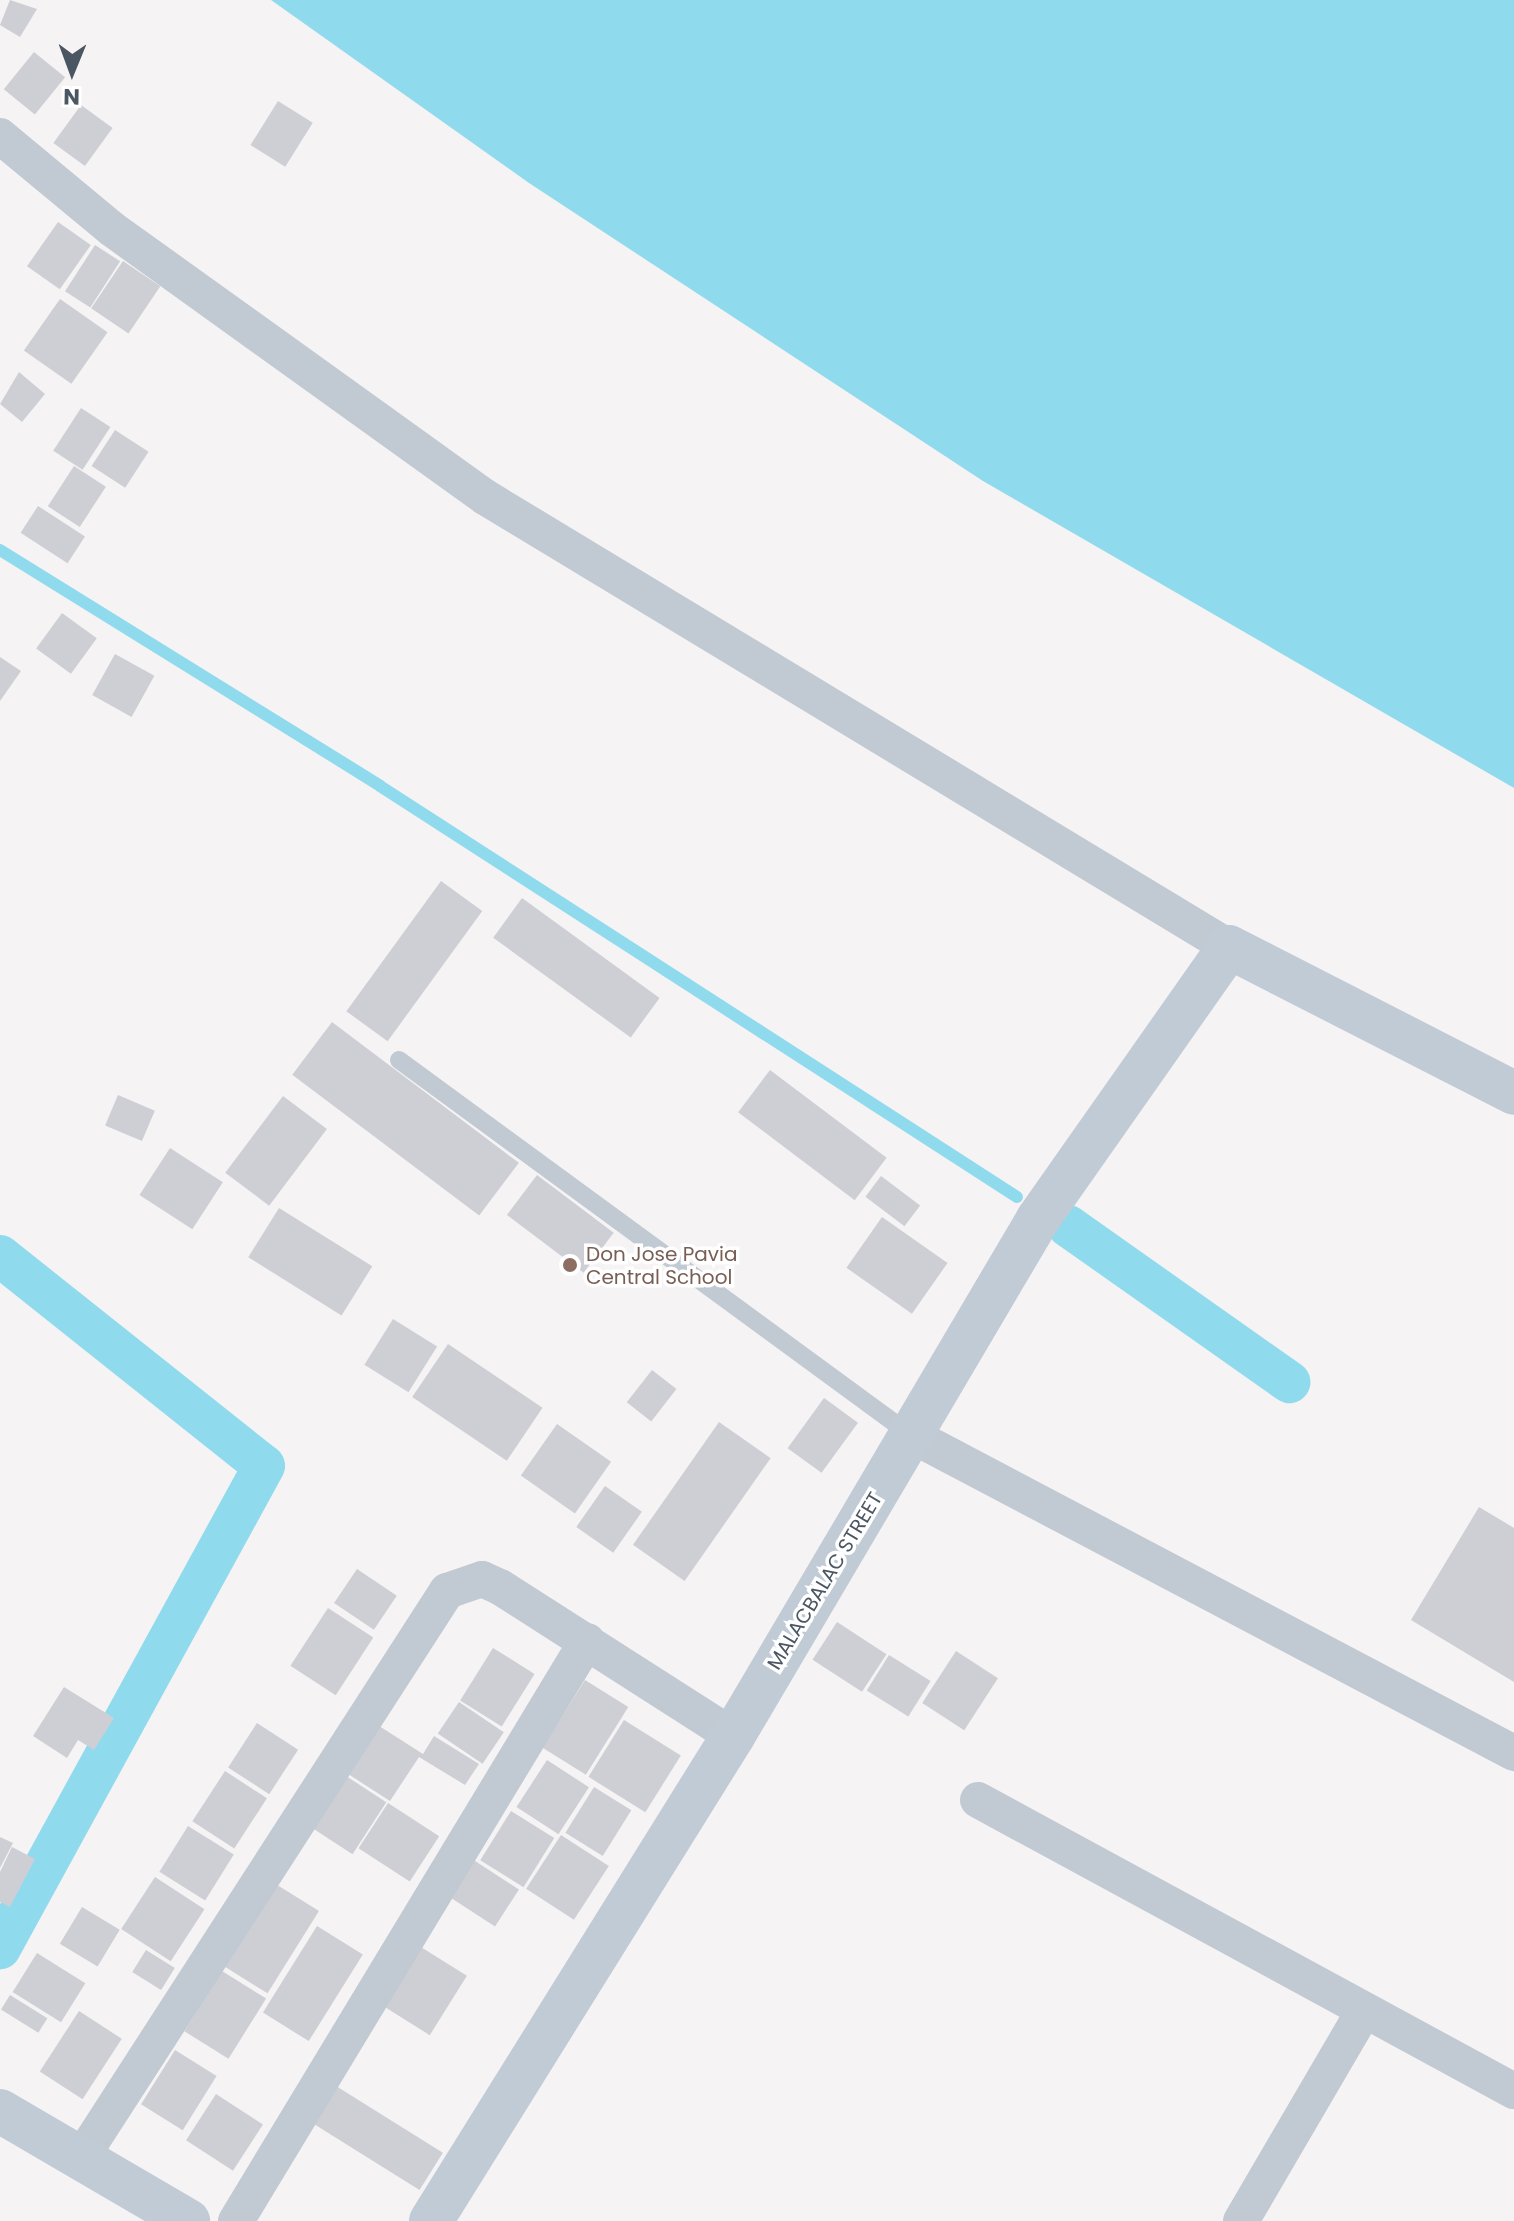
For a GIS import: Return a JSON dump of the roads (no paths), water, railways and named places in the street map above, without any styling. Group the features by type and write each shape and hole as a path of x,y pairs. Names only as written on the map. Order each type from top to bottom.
{"street":[{"path":"0,136 112,229 485,497 1229,947 1514,1093"},
{"name":"MALACBALAC STREET","path":"431,2221 733,1736 1038,1219 1229,947"},
{"path":"911,1435 1514,1753"},
{"path":"81,2158 447,1591 482,1579 587,1641 733,1736"},
{"path":"236,2221 587,1641"},
{"path":"978,1800 1363,2012 1514,2091"},
{"path":"1241,2221 1363,2012"},
{"path":"0,2111 188,2221"}],"lane":[{"path":"399,1060 911,1435"}],"water":[{"path":"271,0 1514,0 1514,788 983,481 529,183"}],"waterway":[{"path":"0,550 380,786 1017,1197"},
{"path":"1068,1226 1289,1382"},
{"path":"0,1256 264,1466 0,1948"}],"place":[{"name":"Don Jose Pavia Central School","path":"570,1265"}]}
